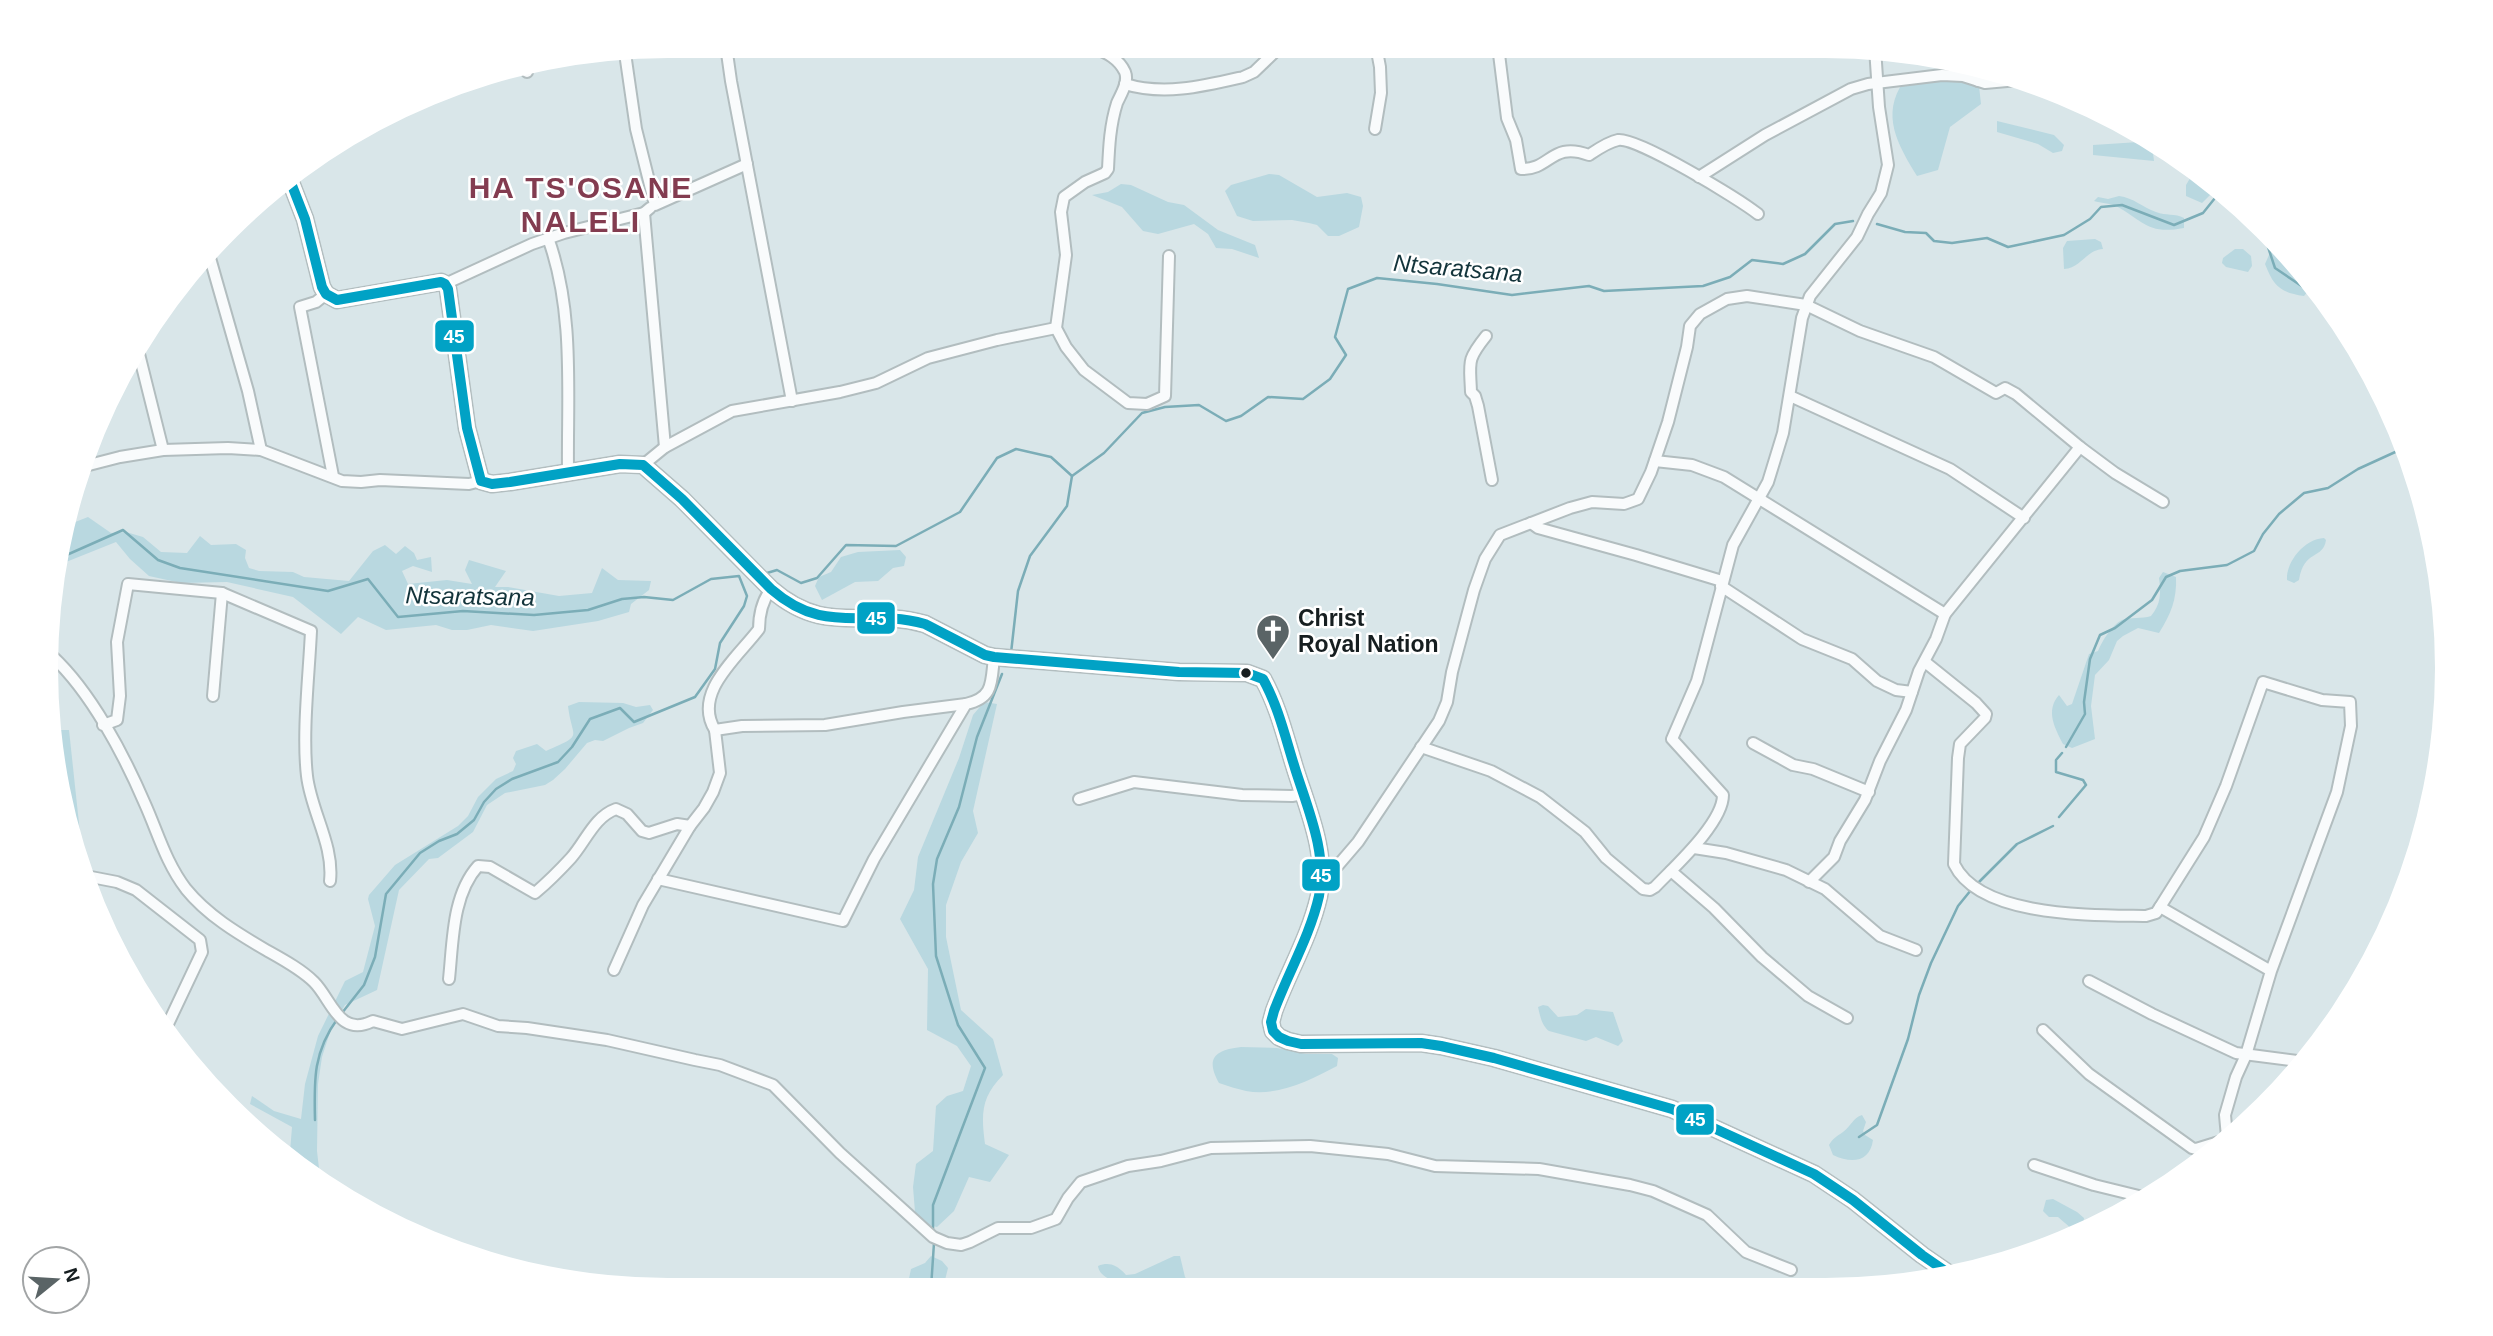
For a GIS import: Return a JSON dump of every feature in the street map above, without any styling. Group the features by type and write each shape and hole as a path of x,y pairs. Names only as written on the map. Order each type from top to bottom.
{"street":[{"path":"728,58 792,401"},
{"path":"1113,58 1126,74 1110,135 1108,169 1064,197 1061,212 1066,255 1056,328 1066,347 1084,370 1128,403 1147,404 1165,396 1169,256"},
{"path":"1125,84 1163,91 1243,77 1254,72 1269,58"},
{"path":"1375,129 1381,93 1378,58"},
{"path":"1500,58 1507,118 1516,141 1521,169 1530,170 1564,150 1589,155 1620,139 1635,142 1677,164 1741,201 1758,214"},
{"path":"626,59 636,129 654,205"},
{"path":"1421,747 1491,771 1540,797 1585,832 1606,858 1643,889 1650,890 1655,887 1694,848 1714,818 1723,801 1723,794 1672,739 1697,681 1732,545 1768,482 1783,433 1798,337 1806,305 1810,296 1857,237 1881,193 1888,165 1879,107 1876,60"},
{"path":"1699,177 1765,135 1839,94 1879,82 1942,75 1994,82"},
{"path":"445,284 548,238 644,213 654,205 747,164"},
{"path":"293,187 305,219 322,287 327,294 337,300 440,282 445,284 448,289 467,428 481,481"},
{"path":"644,213 664,447"},
{"path":"548,238 557,262 566,319 568,472"},
{"path":"211,263 248,391 261,450"},
{"path":"327,294 316,302 300,307 333,476"},
{"path":"1320,879 1328,877 1358,842 1439,721 1447,702 1461,634 1485,559 1500,535 1551,514 1592,502 1633,502 1638,499 1668,422 1690,326 1700,314 1727,299 1738,296 1759,297 1806,305 1860,331 1934,357 1996,393 2005,388 2115,473 2162,502"},
{"path":"643,466 664,447 732,411 876,383 928,358 1056,328"},
{"path":"1486,336 1470,360 1469,372 1471,392 1478,406 1492,480"},
{"path":"141,362 163,450"},
{"path":"1790,396 1950,469 2024,518"},
{"path":"93,464 163,450 204,447 261,450 342,481 469,484 481,481 492,484 620,464 643,466 681,499 771,589 787,603 810,614 914,621 994,657 1179,672 1257,675 1263,679 1270,692 1303,794 1317,842 1320,879 1319,894 1312,916 1271,1022 1273,1031 1279,1037 1301,1044 1421,1043 1441,1046 1494,1058 1672,1109 1814,1174 1853,1200 1940,1268"},
{"path":"1809,882 1834,857 1840,841 1869,792 1945,614 2080,447"},
{"path":"1655,461 1692,465 1724,477 1945,614"},
{"path":"1531,523 1538,528 1636,555 1722,584 1802,639 1852,659 1877,681 1896,690 1912,692"},
{"path":"103,725 117,720 120,696 117,642 128,584 222,593 311,631 307,778 330,861 330,881"},
{"path":"614,970 643,905 690,826 704,808 720,773 715,730 708,718 708,701 724,671 759,629 759,614 771,589"},
{"path":"213,696 222,593"},
{"path":"715,730 742,726 825,725 978,702 989,691 994,657"},
{"path":"1925,662 1986,714 1960,744 1954,864 1959,875 1991,897 2042,911 2146,916 2156,913 2204,837 2226,786 2263,682 2322,700 2350,702 2351,726 2337,792 2271,971 2225,1115 2226,1128"},
{"path":"58,663 77,683 115,742 170,865 187,890 203,908 224,924 286,961 315,982 339,1017 350,1024 373,1021 402,1029 463,1014 498,1026 607,1040 708,1062 773,1085 840,1153 933,1237 947,1243 961,1245 998,1228 1031,1228 1056,1219 1081,1182 1128,1166 1161,1161 1210,1148 1310,1146 1388,1154 1435,1166 1539,1170 1630,1185 1653,1191 1707,1215 1746,1252 1791,1270"},
{"path":"659,879 843,921 874,859 965,705"},
{"path":"1753,743 1793,765 1813,769 1869,792"},
{"path":"1079,799 1134,782 1242,795 1303,794"},
{"path":"449,979 460,900 469,876 478,866 490,867 535,893 574,855 607,812 616,809 627,814 642,831 649,832 677,824 690,826"},
{"path":"1694,848 1751,859 1786,870 1825,889 1880,936 1916,950"},
{"path":"1671,871 1714,908 1762,957 1808,996 1847,1018"},
{"path":"95,878 117,882 136,890 200,940 202,952 170,1020"},
{"path":"2160,907 2271,971"},
{"path":"2089,981 2236,1053 2292,1060"},
{"path":"2043,1030 2089,1074 2192,1147 2201,1148"},
{"path":"2034,1165 2133,1194"}],"shaded area":[{"path":"1948,77 1979,86 1981,104 1950,127 1938,170 1917,176 1894,130 1893,106 1904,81"},
{"path":"1997,121 2054,135 2064,145 2062,151 2053,153 2038,144 1997,132"},
{"path":"2134,142 2153,154 2154,161 2093,155 2093,145"},
{"path":"1269,174 1279,175 1317,197 1347,193 1361,197 1363,206 1359,227 1339,236 1328,236 1317,225 1309,223 1292,220 1253,221 1237,216 1225,191 1231,185"},
{"path":"2189,179 2210,195 2202,203 2186,196 2186,185"},
{"path":"1121,184 1131,185 1168,202 1184,205 1218,230 1255,245 1259,258 1232,249 1216,248 1208,234 1194,224 1158,234 1143,231 1122,207 1092,195 1108,192"},
{"path":"2119,196 2156,212 2184,218 2184,228 2154,228 2116,206 2094,201 2098,197 2108,199"},
{"path":"2095,239 2101,242 2103,249 2092,252 2075,266 2064,269 2063,248 2067,241"},
{"path":"2235,249 2243,249 2251,256 2252,266 2248,272 2226,267 2222,263 2223,258"},
{"path":"2269,250 2306,293 2304,296 2289,293 2279,287 2265,264"},
{"path":"88,517 111,533 126,532 143,537 161,552 187,553 200,536 211,545 236,544 246,550 245,558 249,568 293,572 304,577 349,581 373,551 385,545 396,554 405,546 414,553 417,560 431,557 432,572 413,566 402,571 408,584 447,580 472,584 465,570 469,560 506,571 495,587 559,596 592,593 602,568 618,580 651,581 649,590 631,604 629,612 598,621 533,631 491,625 467,630 452,630 436,625 386,630 358,617 341,634 293,597 227,582 181,583 149,576 116,542 67,562 76,522"},
{"path":"2324,538 2324,546 2305,563 2299,580 2294,583 2287,580 2290,566 2298,552 2310,542"},
{"path":"900,550 906,557 904,566 893,568 878,581 855,582 822,600 815,586 819,577 831,572 841,557 858,552"},
{"path":"2163,572 2176,577 2176,585 2170,613 2159,633 2138,628 2117,641 2109,660 2095,675 2091,706 2095,739 2072,748 2063,744 2053,720 2055,701 2059,695 2067,706 2072,704 2089,654 2098,651 2115,626 2125,619 2151,616 2158,603 2159,578"},
{"path":"579,702 623,703 636,707 650,705 653,710 643,723 603,741 587,743 565,769 545,785 505,793 487,805 473,832 438,858 429,859 399,890 377,990 345,1005 331,1029 322,1057 318,1084 319,1168 290,1147 292,1127 250,1104 252,1096 274,1111 301,1119 305,1084 318,1036 345,981 363,972 375,926 369,895 395,865 458,826 468,816 478,797 496,779 513,771 516,751 537,744 546,751 571,738 573,731 568,706"},
{"path":"984,702 997,704 973,811 978,833 961,862 946,905 946,937 961,1010 993,1039 1003,1075 990,1091 984,1106 985,1144 1009,1155 990,1182 969,1177 954,1211 937,1227 928,1225 915,1212 913,1187 916,1164 933,1151 936,1106 947,1096 963,1091 971,1066 957,1046 927,1030 928,969 900,919 914,890 918,857 959,758 973,715"},
{"path":"61,730 69,730 79,828 63,748"},
{"path":"1548,1006 1558,1017 1577,1015 1586,1009 1613,1012 1623,1041 1618,1046 1596,1037 1586,1041 1549,1031 1543,1024 1538,1007"},
{"path":"1241,1047 1332,1054 1338,1058 1337,1066 1305,1082 1282,1089 1270,1092 1246,1091 1219,1083 1213,1067 1213,1061 1219,1053"},
{"path":"1862,1115 1866,1122 1863,1131 1873,1140 1868,1153 1853,1160 1833,1155 1829,1145 1831,1142"},
{"path":"2053,1199 2077,1212 2084,1220 2070,1227 2058,1217 2049,1217 2043,1211 2046,1200"},
{"path":"931,1256 942,1261 948,1268 946,1278 909,1278 911,1269 925,1263"},
{"path":"1174,1256 1180,1256 1186,1278 1108,1278 1098,1266 1110,1264 1126,1275 1135,1274"}],"waterway":[{"name":"Ntsaratsana","path":"1877,224 1905,232 1926,233 1934,241 1952,243 1987,238 2008,247 2064,235 2090,219 2101,207 2122,205 2174,225 2203,213 2214,199"},
{"name":"Ntsaratsana","path":"767,573 777,570 801,583 817,578 846,545 896,546 960,512 997,458 1016,449 1051,457 1072,476 1104,453 1142,413 1165,407 1199,405 1226,421 1241,416 1268,397 1303,399 1330,379 1346,355 1335,337 1348,289 1377,278 1512,295 1589,286 1604,291 1703,286 1730,277 1752,260 1783,264 1805,254 1835,224 1853,221"},
{"name":"Ntsaratsana","path":"2269,249 2275,268 2298,284"},
{"path":"2066,747 2085,714 2090,659 2100,635 2115,628 2152,600 2166,577 2180,571 2227,565 2254,551 2279,514 2304,493 2328,488 2358,469 2396,452"},
{"path":"1011,653 1018,591 1030,556 1067,506 1072,476"},
{"name":"Ntsaratsana","path":"68,554 123,530 158,560 180,568 328,591 368,579 398,617 463,611 534,615 588,610 622,599 644,597 673,600 711,579 739,576 747,596 744,606 720,643 715,669 695,697 634,722 620,708 590,719 572,747 558,762 512,779 496,789 484,802 474,820 457,834 420,853 386,894 375,957 364,985 342,1013"},
{"path":"933,1233 933,1205 985,1068 958,1025 936,956 933,884 937,859 959,807 977,737 1002,674"},
{"path":"2059,817 2086,785 2083,780 2056,772 2056,760 2062,753"},
{"path":"1976,885 2017,844 2053,826"},
{"path":"1859,1137 1877,1125 1908,1039 1919,995 1931,963 1958,906 1971,890"},
{"path":"315,1120 315,1079 319,1055 338,1018"},
{"path":"932,1278 934,1243"}],"transit line":[{"name":"45","path":"293,187 305,219 326,294 337,300 441,282 445,284 448,289 467,428 481,481 492,484 620,464 643,465 682,499 771,589 791,604 810,612 828,617 883,618 925,624 994,657 1179,672 1247,673 1263,679 1277,710 1310,812 1321,863 1319,896 1315,911 1271,1022 1273,1031 1279,1037 1301,1044 1421,1043 1441,1046 1494,1058 1672,1109 1814,1174 1853,1200 1940,1268"}],"place":[{"name":"Christ Royal Nation","path":"1273,661"}],"district":[{"name":"HA TS'OSANE NALELI","path":"581,204"}]}
